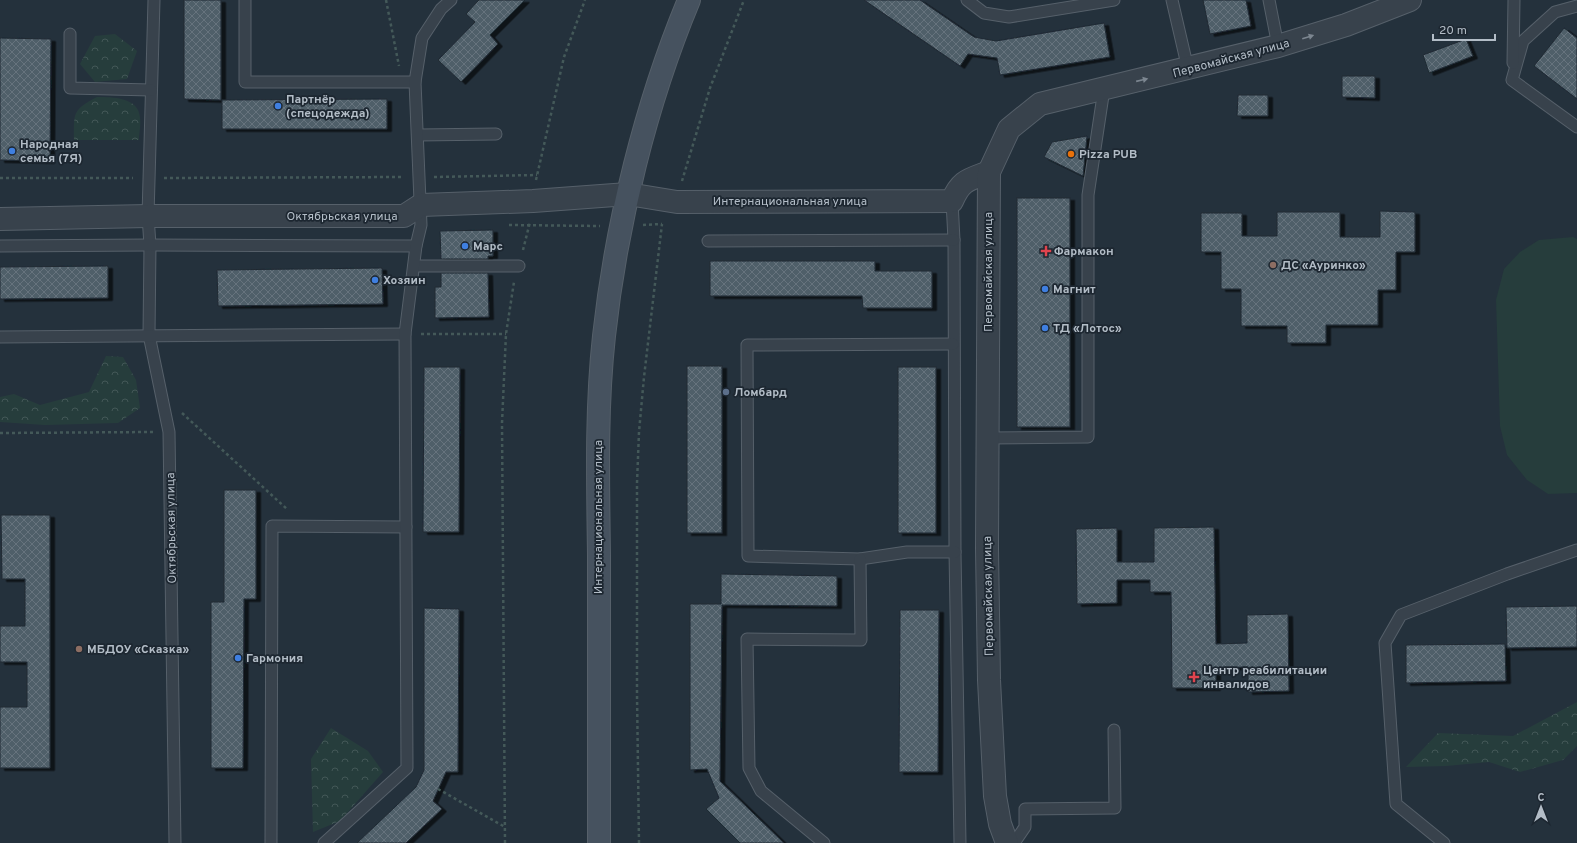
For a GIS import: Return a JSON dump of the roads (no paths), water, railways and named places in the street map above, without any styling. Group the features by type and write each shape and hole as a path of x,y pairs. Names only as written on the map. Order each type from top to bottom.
{"main road":[{"name":"Интернациональная улица","path":"599,843 598,414 604,336 628,194 657,87 689,0"}],"street":[{"name":"Первомайская улица","path":"1007,843 1000,824 994,788 987,548 987,438 989,172 1009,129 1040,104 1278,46 1346,25 1410,0"},
{"path":"952,201 958,188 969,179 989,172"},
{"path":"421,205 533,201 628,194"},
{"name":"Интернациональная улица","path":"628,194 677,202 952,201"},
{"name":"Октябрьская улица","path":"0,219 148,216 404,216 421,205"}],"lane":[{"path":"148,216 154,0"},
{"path":"245,0 246,82 415,82"},
{"path":"324,843 407,768 405,334 416,246 421,225 415,82 422,38 441,9 451,0"},
{"path":"967,0 984,13 1009,17 1114,0"},
{"path":"1172,0 1188,69"},
{"path":"1269,0 1278,46"},
{"path":"1512,80 1514,0"},
{"path":"1512,80 1523,41 1555,12 1577,6"},
{"path":"70,34 70,88 151,90"},
{"path":"1512,80 1577,127"},
{"path":"987,438 1088,437 1088,195 1104,89"},
{"path":"418,134 496,134"},
{"path":"952,201 954,240 953,344 955,552 960,843"},
{"name":"Октябрьская улица","path":"148,216 150,245 148,335 169,432 175,843"},
{"path":"708,240 954,240"},
{"path":"0,246 416,246"},
{"path":"414,266 519,266"},
{"path":"0,337 405,334"},
{"path":"953,344 746,346 748,556 860,559 907,552 955,552"},
{"path":"271,843 272,526 406,526"},
{"path":"1444,843 1396,804 1385,643 1401,615 1507,574 1577,550"},
{"path":"824,843 761,791 749,768 747,639 861,640 860,559"},
{"path":"1014,843 1025,827 1025,809 1115,808 1114,730"}],"place":[{"name":"Партнёр (спецодежда)","path":"278,106"},
{"name":"Народная семья (7Я)","path":"12,151"},
{"name":"Pizza PUB","path":"1071,154"},
{"name":"Марс","path":"465,246"},
{"name":"Фармакон","path":"1046,251"},
{"name":"ДС «Ауринко»","path":"1273,265"},
{"name":"Хозяин","path":"375,280"},
{"name":"Магнит","path":"1045,289"},
{"name":"ТД «Лотос»","path":"1045,328"},
{"name":"Ломбард","path":"726,392"},
{"name":"МБДОУ «Сказка»","path":"79,649"},
{"name":"Гармония","path":"238,658"},
{"name":"Центр реабилитации инвалидов","path":"1194,677"}]}
